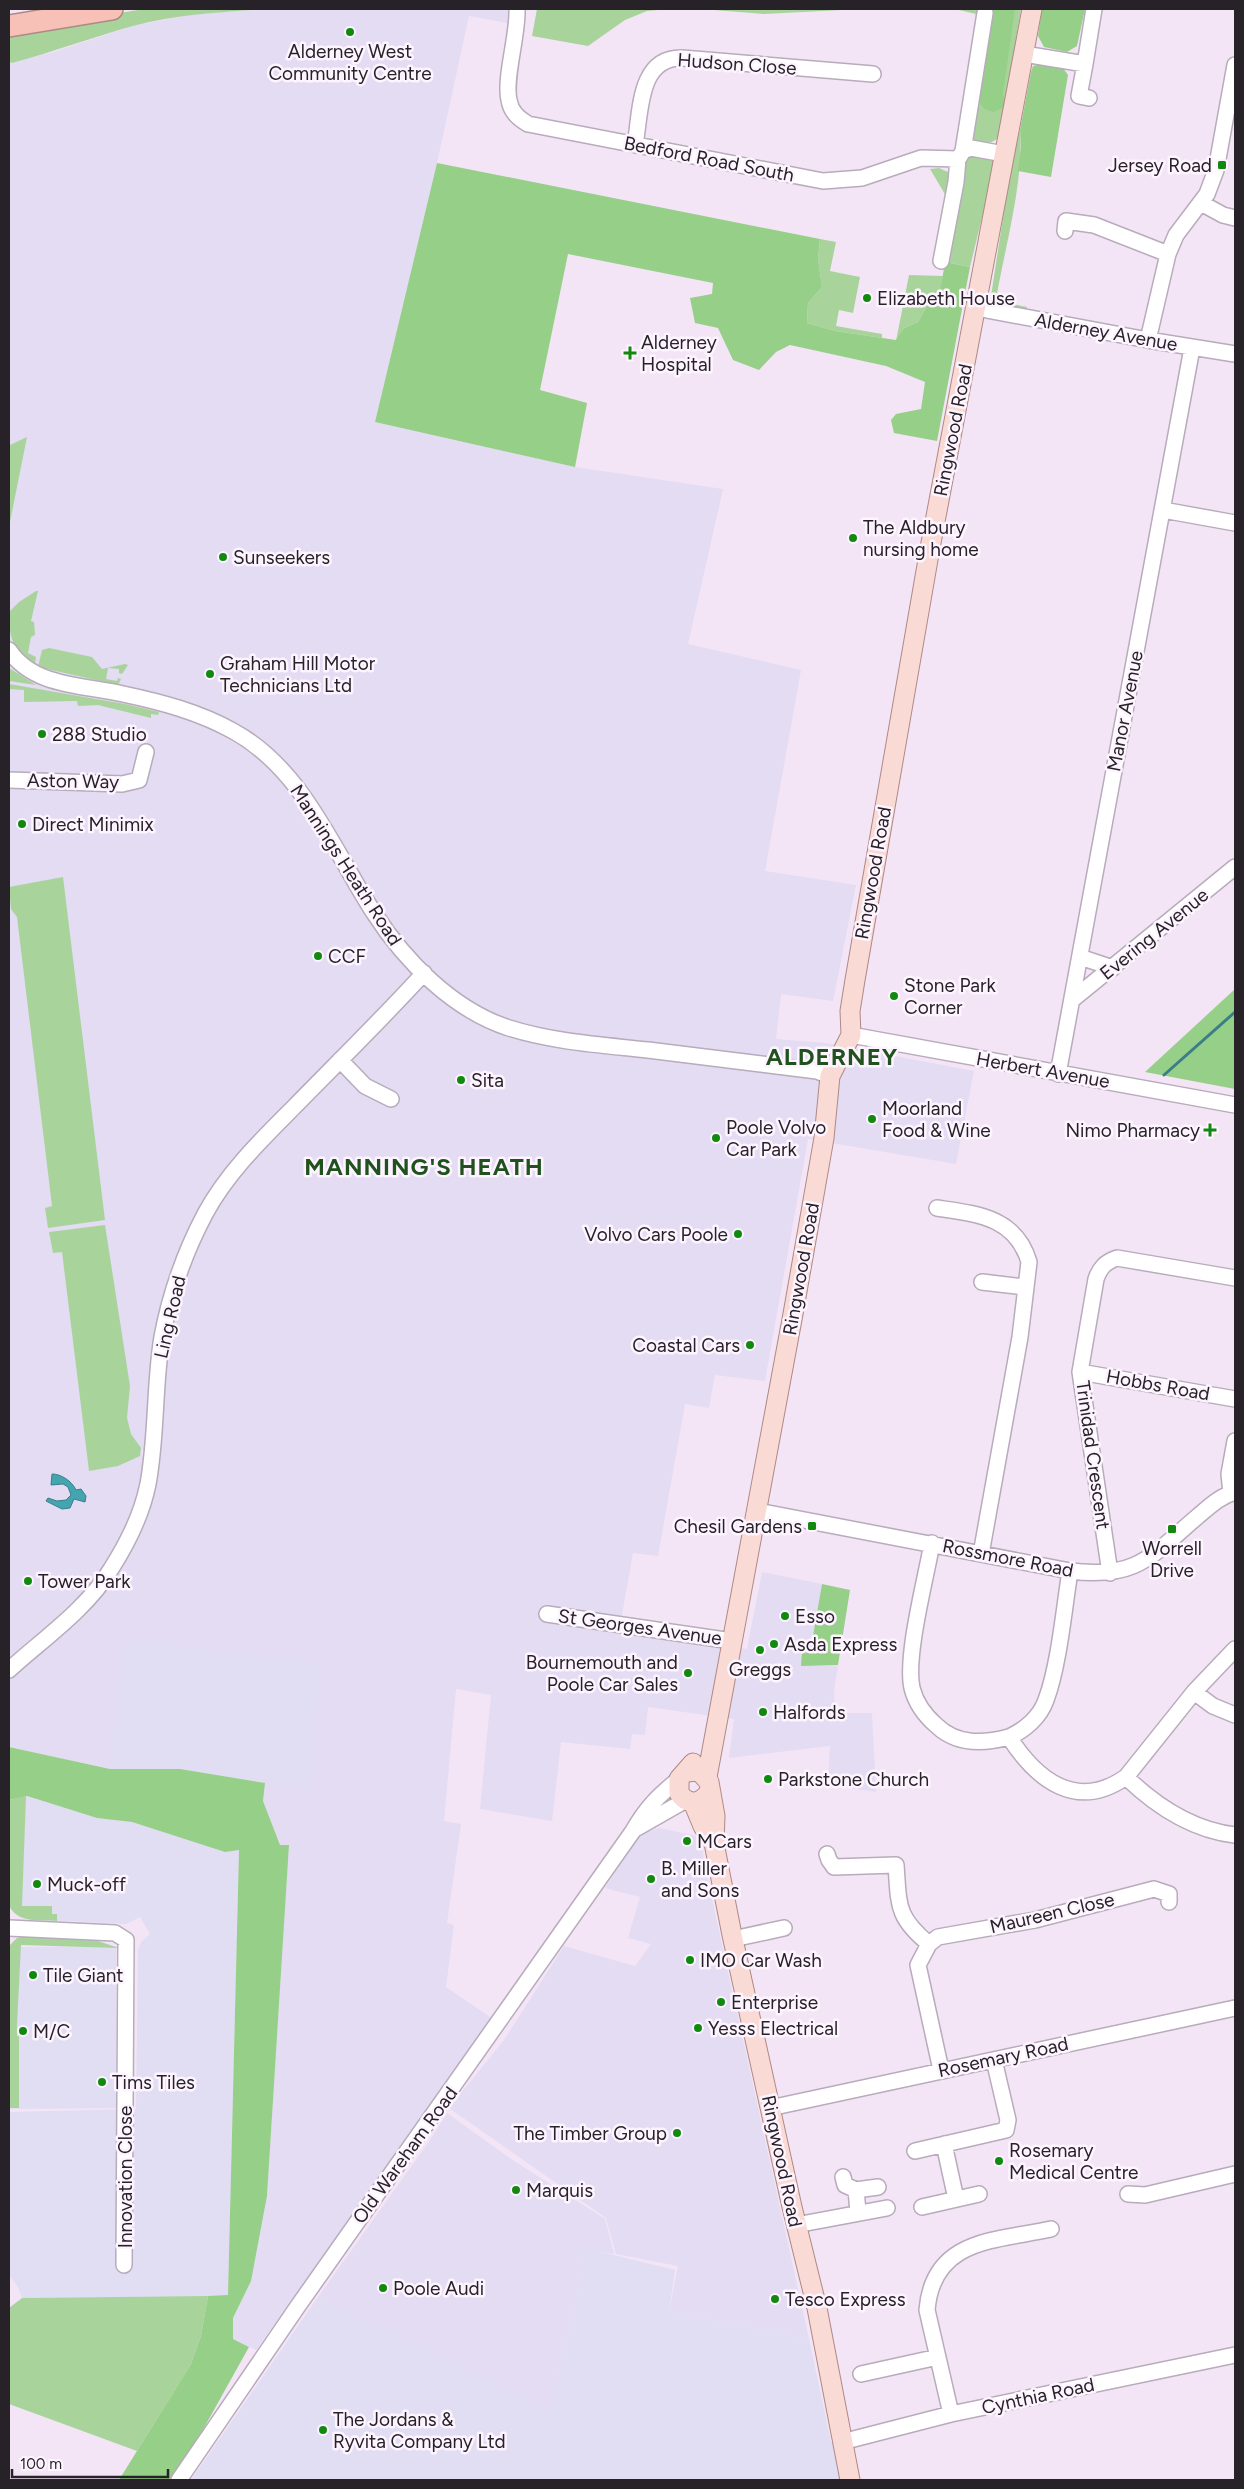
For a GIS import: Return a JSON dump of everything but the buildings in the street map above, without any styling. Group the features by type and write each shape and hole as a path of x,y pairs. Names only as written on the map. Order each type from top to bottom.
{"highway":[{"path":"9,13 32,9"},
{"path":"9,26 112,9"}],"main road":[{"name":"Ringwood Road","path":"850,2480 817,2308 796,2225 733,1939 714,1842 715,1816 708,1784 715,1734 824,1138 830,1076 851,1035 850,1010 854,980 930,548 1032,9"},
{"name":"Ringwood Road","path":"682,1776 715,1734"},
{"path":"695,1770 708,1784 703,1799 690,1801 678,1789 682,1776 695,1770"},
{"name":"Ringwood Road","path":"690,1801 714,1842"}],"street":[{"path":"1084,97 1085,64 1094,9"},
{"name":"Bedford Road South","path":"517,10 518,28 508,87 508,98 514,113 528,124 823,181 862,178 921,158 960,155 971,148 1004,154"},
{"path":"941,261 985,13"},
{"path":"1024,54 1085,64"},
{"name":"Hudson Close","path":"635,145 647,79 653,68 666,59 682,58 874,74"},
{"path":"1148,340 1168,254 1176,235 1207,194 1216,170 1232,104 1235,65"},
{"path":"1201,203 1223,215 1235,218"},
{"path":"1065,231 1066,221 1094,225 1168,254"},
{"name":"Alderney Avenue","path":"976,308 1192,348 1235,354"},
{"name":"Manor Avenue","path":"1058,1074 1192,348"},
{"path":"1163,510 1235,523"},
{"name":"Mannings Heath Road","path":"10,655 45,679 121,694 187,710 234,731 257,746 295,785 313,810 374,914 403,952 439,988 473,1010 506,1027 584,1042 817,1071 830,1076"},
{"name":"Aston Way","path":"9,780 122,784 139,780 146,752"},
{"name":"Evering Avenue","path":"1072,1000 1235,866"},
{"path":"1080,957 1113,968"},
{"name":"Ling Road","path":"9,1670 86,1602 111,1570 136,1521 148,1486 159,1363 166,1316 180,1268 206,1212 239,1166 424,973"},
{"name":"Herbert Avenue","path":"851,1035 1235,1105"},
{"path":"340,1060 365,1086 390,1100"},
{"path":"937,1208 983,1215 1004,1225 1026,1253 1029,1262 1020,1337 981,1554"},
{"name":"Trinidad Crescent","path":"1110,1573 1080,1372 1096,1279 1100,1269 1107,1262 1117,1258 1235,1278"},
{"path":"982,1282 1025,1287"},
{"name":"Hobbs Road","path":"1080,1372 1235,1399"},
{"path":"1233,1492 1230,1474 1235,1441"},
{"name":"Rossmore Road","path":"757,1511 932,1543 1070,1571 1110,1573 1134,1567 1149,1559 1213,1503 1233,1492"},
{"path":"932,1543 910,1673 916,1700 922,1711 954,1738 981,1742 1009,1737 1026,1728 1046,1700 1054,1668 1070,1571"},
{"name":"St Georges Avenue","path":"547,1614 732,1641"},
{"path":"1009,1737 1030,1767 1044,1778 1070,1790 1096,1790 1110,1786 1126,1777 1194,1692 1235,1649"},
{"path":"1194,1692 1212,1706 1235,1715"},
{"name":"Old Wareham Road","path":"180,2480 308,2291 633,1831 645,1810 658,1796 682,1776"},
{"path":"1126,1777 1174,1815 1207,1830 1235,1835"},
{"name":"Old Wareham Road","path":"633,1831 661,1812 690,1801"},
{"path":"828,1854 829,1860 834,1866 896,1865 900,1910 906,1923 929,1944 918,1964 941,2070"},
{"name":"Maureen Close","path":"929,1944 938,1937 1035,1920 1154,1890 1168,1894 1169,1902"},
{"name":"Innovation Close","path":"9,1928 115,1933 126,1940 124,2265"},
{"path":"733,1939 784,1928"},
{"name":"Rosemary Road","path":"770,2108 1235,2008"},
{"path":"994,2060 1008,2120 1006,2130"},
{"path":"915,2150 1023,2127"},
{"path":"944,2144 956,2199"},
{"path":"1128,2194 1145,2196 1235,2174"},
{"path":"843,2177 845,2185 856,2190 878,2187"},
{"path":"856,2190 858,2212"},
{"path":"922,2207 979,2194"},
{"path":"796,2225 887,2208"},
{"path":"951,2414 927,2310 928,2294 940,2268 961,2250 1051,2229"},
{"name":"Cynthia Road","path":"842,2442 951,2414 1235,2354"},
{"path":"861,2374 938,2357"}],"shaded area":[{"path":"266,9 507,9 513,24 469,16 437,163 375,422 575,467 723,489 688,644 801,670 765,871 856,885 833,1001 781,994 776,1039 826,1043 974,1071 956,1164 808,1139 765,1381 715,1375 709,1408 685,1404 658,1556 633,1553 619,1631 747,1649 762,1572 822,1584 810,1653 801,1665 838,1666 834,1691 835,1713 872,1713 876,1792 828,1785 830,1746 729,1758 734,1719 648,1707 645,1735 632,1734 630,1749 561,1742 552,1821 480,1809 491,1695 456,1689 444,1821 461,1824 447,1923 454,1925 446,1987 493,2019 256,2350 233,2339 233,2318 251,2281 267,2196 289,1845 280,1845 263,1801 265,1783 180,1769 110,1769 9,1747 9,1679 78,1617 117,1574 144,1525 154,1487 156,1463 141,1449 145,1464 140,1489 116,1548 85,1591 9,1661 9,62 12,63 53,52 133,26 193,14"},
{"path":"124,1640 320,1664 309,1790 180,1769 110,1769"},
{"path":"26,1796 97,1818 132,1822 225,1852 239,1849 228,2296 22,2298 17,2285 9,2275 9,2112 136,2109 138,1949 141,1942 150,1934 140,1917 126,1924 19,1917"},
{"path":"660,1828 697,1836 701,1841 706,1872 809,2339 669,2312 678,2266 616,2254 606,2218 449,2108 504,2040 564,1946 635,1966 651,1944 628,1938 640,1897 605,1888 639,1837"},
{"path":"116,1946 116,2108 9,2109 16,1947"},
{"path":"447,2113 511,2159 605,2219 614,2254 585,2249 571,2325 548,2411 318,2297 428,2143"},
{"path":"585,2248 675,2270 669,2312 809,2339 831,2442 842,2442 850,2480 191,2480 318,2297 548,2410 571,2325"}],"green space":[{"path":"144,9 266,9 199,14 150,22 118,30 27,59 9,62 9,31"},
{"path":"537,9 670,9 647,11 625,20 588,46 532,36"},
{"path":"701,9 861,9 764,14"},
{"path":"955,9 1021,9 1000,136 990,143 970,142 980,15"},
{"path":"991,9 1015,9 1003,94 1005,107 993,112 984,109 976,95"},
{"path":"1042,9 1085,9 1077,46 1067,52 1044,47 1038,36"},
{"path":"1042,64 1063,68 1068,75 1051,177 1018,171 1021,147 1020,130 1031,72 1033,66"},
{"path":"1020,130 1021,149 1017,190 997,294 1002,302 1027,307 1026,311 994,305 991,296 1012,159"},
{"path":"972,153 987,156 994,160 994,168 970,267 945,262 965,156"},
{"path":"437,163 820,239 818,259 822,287 808,303 807,323 835,331 896,340 904,328 918,322 932,297 939,298 945,262 970,267 937,441 894,433 891,420 896,414 921,409 925,382 886,366 790,345 776,352 759,370 733,360 718,328 695,323 690,298 712,294 713,283 568,254 540,390 587,403 575,467 375,422"},
{"path":"939,168 948,172 950,185 946,196 930,169"},
{"path":"820,239 836,242 830,271 860,277 853,313 839,310 836,326 882,334 882,338 835,331 807,323 808,303 822,287 818,259"},
{"path":"909,275 943,276 939,299 932,297 918,322 904,328 896,341"},
{"path":"27,437 9,527 10,445"},
{"path":"38,591 31,621 34,622 35,635 31,637 28,653 36,657 35,664 21,653 13,642 9,612 19,602"},
{"path":"49,648 92,657 102,669 125,664 128,665 122,674 119,673 119,669 108,668 106,679 117,681 118,678 121,679 118,685 38,667 42,650"},
{"path":"9,668 36,685 9,681"},
{"path":"9,684 125,704 159,712 158,715 151,714 151,718 98,705 78,706 77,701 24,702 24,690 9,689"},
{"path":"63,877 105,1220 48,1228 45,1208 52,1206 17,917 11,909 9,887"},
{"path":"1235,989 1235,1089 1145,1072"},
{"path":"105,1225 130,1386 127,1418 131,1434 141,1448 140,1456 118,1466 89,1471 62,1252 53,1253 49,1232"},
{"path":"822,1584 850,1590 838,1665 801,1666 802,1652 810,1653"},
{"path":"9,1747 110,1769 180,1769 265,1783 263,1801 280,1845 289,1845 267,2196 251,2281 233,2318 233,2339 249,2347 200,2435 170,2480 119,2480 191,2364 201,2336 208,2296 228,2295 239,1850 225,1852 132,1822 97,1818 27,1796 9,1800"},
{"path":"26,1796 22,1906 52,1906 52,1914 57,1914 57,1921 23,1918 12,1911 9,1905 9,1800"},
{"path":"25,1936 98,1941 119,1948 21,1945 17,2025 17,2036 19,2036 19,2108 9,2108 9,1946 17,1938"},
{"path":"208,2296 201,2336 191,2364 137,2451 9,2404 9,2308 22,2298"}],"water":[{"path":"52,1474 66,1479 76,1490 81,1489 86,1496 85,1502 74,1499 70,1508 62,1509 46,1501 48,1498 57,1501 66,1500 71,1495 68,1487 63,1484 51,1485"}],"waterway":[{"path":"1164,1075 1235,1012"}],"place":[{"name":"Alderney West Community Centre","path":"350,32"},
{"name":"Jersey Road","path":"1222,165"},
{"name":"Elizabeth House","path":"867,298"},
{"name":"Alderney Hospital","path":"630,353"},
{"name":"The Aldbury nursing home","path":"853,538"},
{"name":"Sunseekers","path":"223,557"},
{"name":"Graham Hill Motor Technicians Ltd","path":"210,674"},
{"name":"288 Studio","path":"42,734"},
{"name":"Direct Minimix","path":"22,824"},
{"name":"CCF","path":"318,956"},
{"name":"Stone Park Corner","path":"894,996"},
{"name":"Sita","path":"461,1080"},
{"name":"Moorland Food & Wine","path":"872,1119"},
{"name":"Nimo Pharmacy","path":"1210,1130"},
{"name":"Poole Volvo Car Park","path":"716,1138"},
{"name":"Volvo Cars Poole","path":"738,1234"},
{"name":"Coastal Cars","path":"750,1345"},
{"name":"Chesil Gardens","path":"812,1526"},
{"name":"Worrell Drive","path":"1172,1529"},
{"name":"Tower Park","path":"28,1581"},
{"name":"Esso","path":"785,1616"},
{"name":"Asda Express","path":"774,1644"},
{"name":"Greggs","path":"760,1650"},
{"name":"Bournemouth and Poole Car Sales","path":"688,1673"},
{"name":"Halfords","path":"763,1712"},
{"name":"Parkstone Church","path":"768,1779"},
{"name":"MCars","path":"687,1841"},
{"name":"B. Miller and Sons","path":"651,1879"},
{"name":"Muck-off","path":"37,1884"},
{"name":"IMO Car Wash","path":"690,1960"},
{"name":"Tile Giant","path":"33,1975"},
{"name":"Enterprise","path":"721,2002"},
{"name":"Yesss Electrical","path":"698,2028"},
{"name":"M/C","path":"23,2031"},
{"name":"Tims Tiles","path":"102,2082"},
{"name":"The Timber Group","path":"677,2133"},
{"name":"Rosemary Medical Centre","path":"999,2161"},
{"name":"Marquis","path":"516,2190"},
{"name":"Poole Audi","path":"383,2288"},
{"name":"Tesco Express","path":"775,2299"},
{"name":"The Jordans & Ryvita Company Ltd","path":"323,2430"}],"district":[{"name":"ALDERNEY","path":"832,1056"},
{"name":"MANNING'S HEATH","path":"424,1166"}]}
